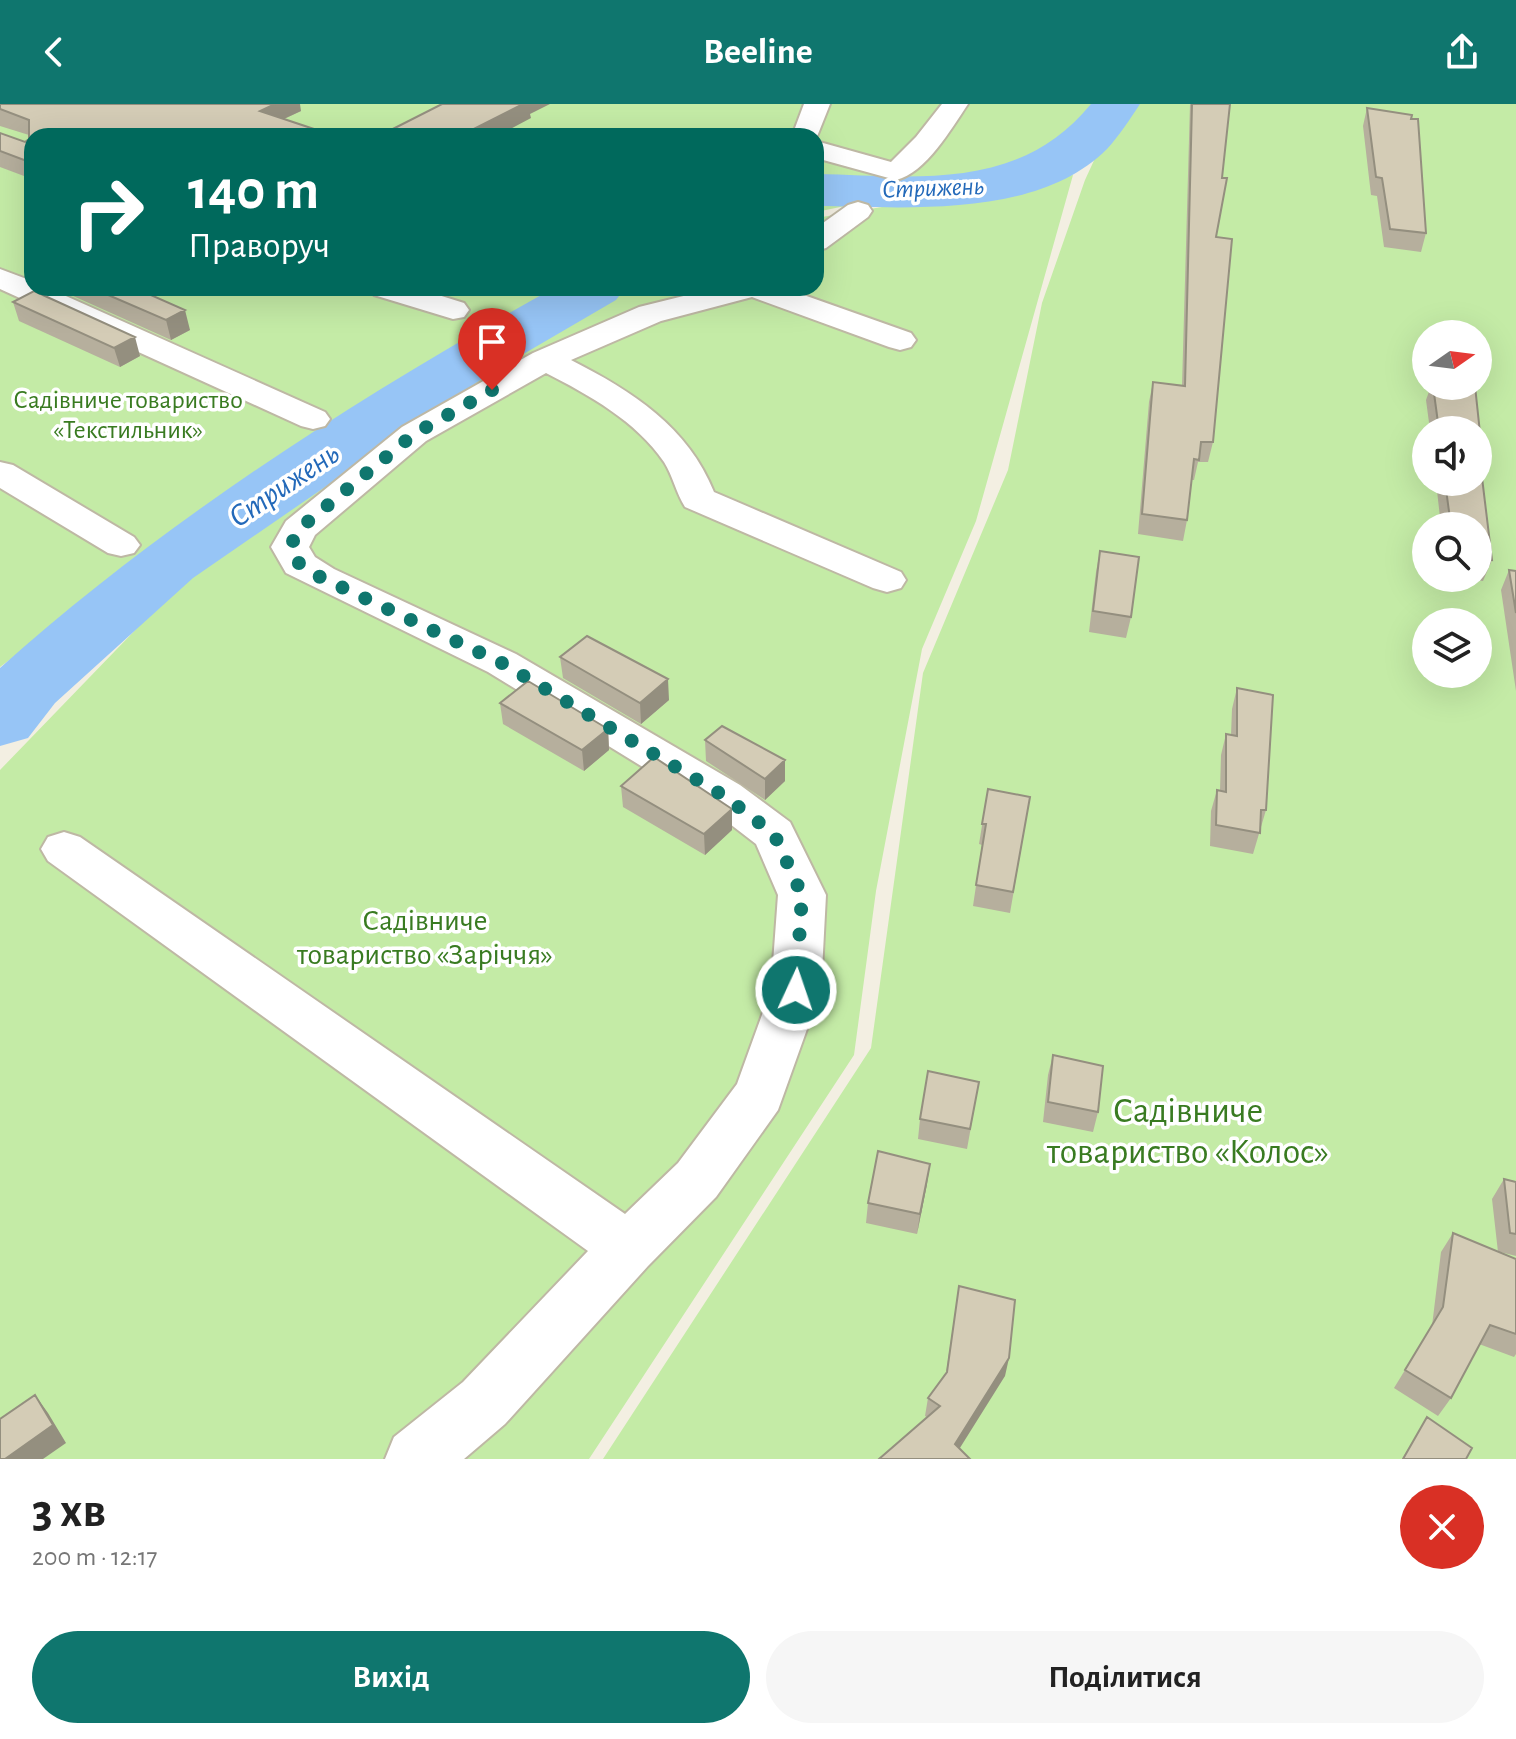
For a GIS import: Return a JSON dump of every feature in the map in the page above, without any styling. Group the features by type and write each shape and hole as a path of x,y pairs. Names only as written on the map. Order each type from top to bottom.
{"street":[{"path":"808,128 817,104"},
{"path":"824,151 896,172 926,143 955,104"},
{"path":"824,236 858,211"},
{"path":"0,278 24,289"},
{"path":"40,296 313,419"},
{"path":"410,296 453,310"},
{"path":"416,1459 484,1403 628,1248 697,1180 759,1094 796,990 802,895 774,834 724,796 502,663 320,577 300,565 290,547 299,529 414,434 545,360 650,314 722,296"},
{"path":"776,296 900,340"},
{"path":"545,360 613,395 644,422 681,459 698,499 887,580"},
{"path":"0,473 121,545"},
{"path":"64,849 628,1248"}],"green space":[{"name":"Садівниче товариство «Текстильник»","path":"0,104 1105,104 1091,129 1011,172 824,210 824,128 24,128 24,296 547,296 182,531 0,667"},
{"name":"Садівниче товариство «Колос»","path":"1120,104 1516,104 1516,1459 603,1459 871,1048 923,673 1008,470 1042,303 1085,180"},
{"name":"Садівниче товариство «Заріччя»","path":"1073,175 976,521 922,649 876,891 854,1055 589,1459 0,1459 0,770 201,562 430,401 617,296 824,296 824,217"}],"building":[{"path":"0,104 275,104 260,111 311,128 29,128 29,120 0,109"},
{"path":"442,104 523,104 476,128 395,128"},
{"path":"1192,104 1230,104 1222,178 1227,178 1216,237 1232,239 1213,442 1201,442 1199,460 1194,459 1187,520 1142,514 1153,382 1185,386"},
{"path":"1367,108 1412,115 1411,119 1418,119 1426,233 1390,229 1382,178 1376,177"},
{"path":"0,133 24,142 24,160 0,151"},
{"path":"24,296 45,296 135,337 114,348 13,302"},
{"path":"110,296 153,296 185,310 166,320"},
{"path":"1435,400 1476,400 1478,416 1437,416"},
{"path":"1447,496 1484,496 1486,512 1449,512"},
{"path":"1100,551 1139,557 1131,617 1093,611"},
{"path":"1509,570 1516,571 1516,613"},
{"path":"587,636 668,679 640,703 560,657"},
{"path":"528,681 608,729 582,750 500,703"},
{"path":"1237,688 1273,695 1266,810 1261,810 1260,833 1216,825 1217,790 1226,792 1226,734 1237,736"},
{"path":"722,726 785,760 765,779 705,740"},
{"path":"654,757 732,809 704,834 621,786"},
{"path":"988,789 1030,797 1013,892 976,885"},
{"path":"1053,1055 1103,1066 1098,1112 1048,1102"},
{"path":"928,1071 979,1082 970,1129 920,1119"},
{"path":"878,1151 930,1164 920,1214 868,1203"},
{"path":"1504,1179 1516,1182 1516,1234 1510,1233"},
{"path":"1453,1233 1516,1259 1516,1334 1490,1325 1451,1398 1405,1370 1443,1307"},
{"path":"959,1286 1015,1300 1009,1358 955,1444 970,1459 879,1459 940,1406 928,1398 947,1372"},
{"path":"35,1395 53,1425 5,1459 0,1459 0,1419"},
{"path":"1427,1417 1472,1448 1466,1459 1403,1459"}],"waterway":[{"name":"Стрижень","path":"824,190 941,191 982,187 1021,178 1057,162 1089,138 1116,104"},
{"name":"Стрижень","path":"0,719 28,685 168,563 467,361 582,296"}],"route":[{"path":"492,390 414,434 299,529 290,547 300,565 320,577 502,663 724,796 774,834 802,895 796,990"}]}
